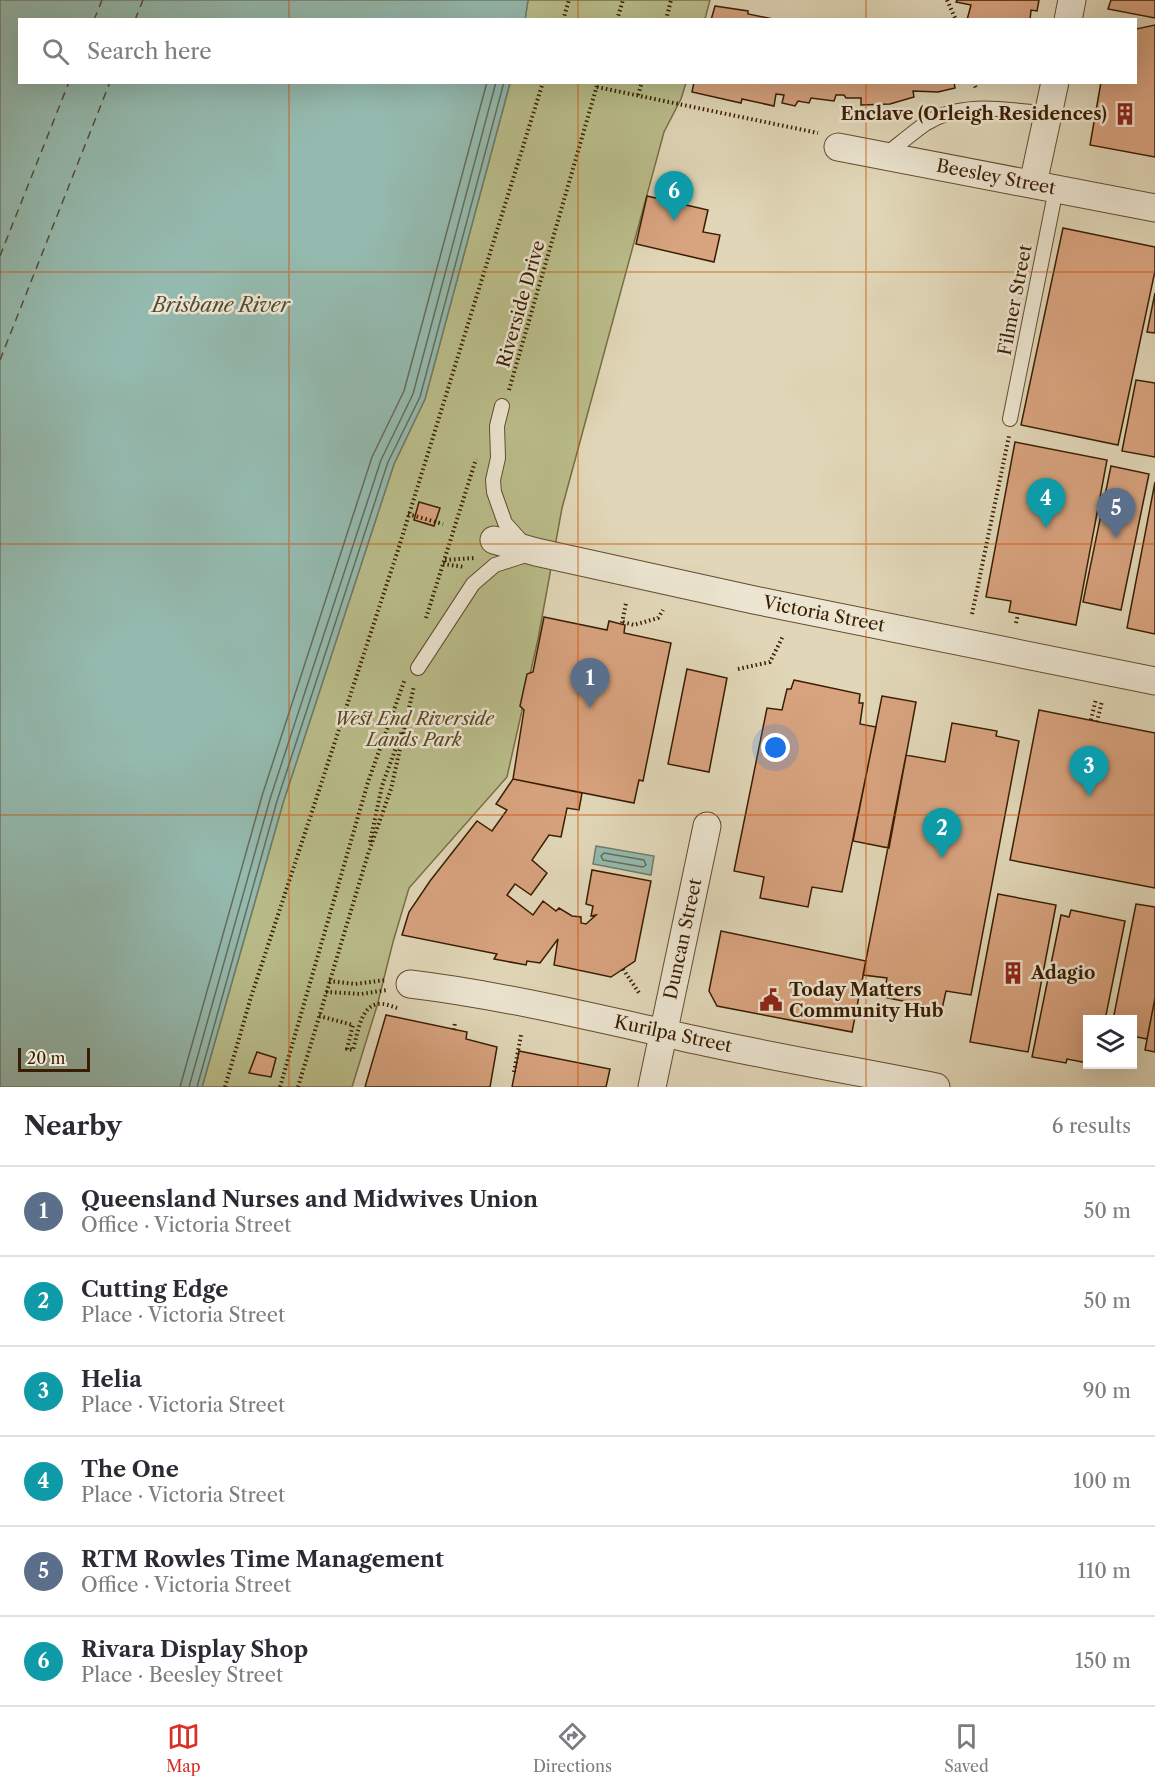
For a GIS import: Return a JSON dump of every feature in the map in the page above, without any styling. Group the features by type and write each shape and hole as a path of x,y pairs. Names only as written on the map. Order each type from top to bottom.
{"street":[{"path":"1068,18 1072,0"},
{"path":"1045,187 1049,114 1055,84"},
{"name":"Beesley Street","path":"829,140 884,156 1155,208"},
{"name":"Victoria Street","path":"494,540 536,552 754,600 1155,681"},
{"name":"Duncan Street","path":"652,1087 707,826"},
{"name":"Kurilpa Street","path":"410,984 457,990 615,1020 936,1087"}],"lane":[{"path":"884,156 926,124 955,111 986,108 1049,114"},
{"name":"Filmer Street","path":"1010,419 1045,187"},
{"path":"502,406 497,426 498,458 493,480 496,501 508,529 536,552"},
{"path":"412,670 440,637 473,584 495,566 536,552"}],"path":[{"path":"564,18 569,0"},
{"path":"618,18 623,0"},
{"path":"666,18 671,0"},
{"path":"947,0 955,18"},
{"path":"225,1087 250,997 398,550 542,84"},
{"path":"638,95 641,84"},
{"path":"598,85 829,140"},
{"name":"Riverside Drive","path":"502,406 511,386 598,85"},
{"path":"423,628 478,455"},
{"path":"408,514 443,524"},
{"path":"626,603 622,623 634,625 658,618 663,610"},
{"path":"1016,623 1017,614"},
{"path":"738,669 770,662 783,636"},
{"path":"280,1087 368,782 412,670"},
{"path":"1091,720 1096,699"},
{"path":"1097,722 1102,701"},
{"path":"298,1087 368,854 391,789 406,719 382,786 368,854"},
{"path":"623,969 639,993"},
{"path":"329,981 360,984 400,980 410,984"},
{"path":"326,992 369,993 410,984"},
{"path":"319,1016 353,1025 347,1049 353,1050 361,1021 371,1006 379,1004 397,1008"},
{"path":"454,1030 455,1022"},
{"path":"514,1072 521,1035"}],"green space":[{"path":"528,0 710,0 705,18 525,18"},
{"name":"West End Riverside Lands Park","path":"510,84 686,84 681,99 664,132 562,508 538,639 507,777 409,888 352,1087 202,1087 283,803 394,464 425,399"}],"water":[{"name":"Brisbane River","path":"0,0 528,0 525,18 18,18 18,84 510,84 425,399 394,464 283,803 202,1087 0,1087"},
{"path":"596,846 654,856 651,875 593,864"}],"building":[{"path":"957,0 1039,0 1037,11 1031,10 1030,18 968,18 971,5 956,2"},
{"path":"1111,0 1155,0 1155,18 1108,9"},
{"path":"715,6 748,11 748,14 768,18 712,18"},
{"name":"Enclave (Orleigh Residences)","path":"1155,25 1155,157 1090,145 1101,84 1137,84 1137,29"},
{"path":"694,84 954,84 955,88 938,92 913,91 914,97 890,104 861,105 861,98 846,98 844,95 836,95 834,101 811,98 809,103 798,101 795,106 782,103 784,95 776,94 774,106 742,99 741,103 692,92"},
{"path":"647,196 708,210 703,232 720,235 714,262 636,244"},
{"path":"1063,228 1155,247 1155,271 1118,445 1021,425"},
{"path":"1155,293 1155,333 1147,332"},
{"path":"1136,380 1155,383 1155,457 1122,451"},
{"path":"1015,442 1107,460 1076,625 1009,612 1011,601 986,597"},
{"path":"1111,466 1149,474 1121,610 1083,602"},
{"path":"1155,482 1155,634 1127,628"},
{"path":"419,502 440,508 434,526 414,520"},
{"path":"544,617 607,630 609,621 625,625 624,633 671,643 643,781 639,780 634,803 513,779 524,710 520,706 527,674 533,672"},
{"path":"687,669 727,678 709,772 668,764"},
{"path":"794,680 860,694 859,703 863,703 860,724 876,727 842,892 812,887 808,907 760,898 764,877 734,871 767,708 782,710 787,689 791,689"},
{"path":"882,696 916,702 889,848 853,841"},
{"path":"1039,710 1155,733 1155,888 1010,860"},
{"path":"952,723 997,731 996,736 1019,741 971,995 946,991 942,1009 883,997 887,978 863,975 906,755 945,762"},
{"path":"513,779 582,793 579,810 567,808 561,837 549,835 532,860 547,873 531,895 515,884 507,895 533,915 543,901 556,911 559,908 572,916 581,917 581,923 586,924 596,915 591,916 593,906 586,904 592,870 651,881 635,961 611,977 554,965 558,939 540,963 527,961 526,965 494,959 497,954 402,935 409,912 477,821 492,831 507,810 496,804"},
{"name":"Adagio","path":"998,894 1056,905 1028,1052 970,1042"},
{"path":"1136,904 1155,907 1155,998 1147,1039 1137,1037 1137,1015 1114,1015"},
{"path":"1071,910 1125,921 1106,1015 1083,1015 1083,1062 1067,1059 1066,1063 1032,1057 1061,915 1069,917"},
{"path":"721,931 866,961 852,1032 717,1006 709,991"},
{"path":"1155,998 1155,1052 1145,1050"},
{"path":"386,1015 467,1032 466,1039 497,1047 490,1087 365,1087"},
{"path":"519,1051 610,1069 606,1087 512,1087"},
{"path":"257,1052 276,1058 271,1077 249,1073"}],"ferry route":[{"path":"95,18 102,0"},
{"path":"136,18 143,0"},
{"path":"0,256 68,84"},
{"path":"0,360 109,84"}],"place":[{"name":"Enclave (Orleigh Residences)","path":"1125,114"},
{"name":"Rivara Display Shop","path":"674,221"},
{"name":"The One","path":"1046,528"},
{"name":"RTM Rowles Time Management","path":"1116,538"},
{"name":"Queensland Nurses and Midwives Union","path":"590,708"},
{"name":"Helia","path":"1089,796"},
{"name":"Cutting Edge","path":"942,858"},
{"name":"Adagio","path":"1013,973"},
{"name":"Today Matters Community Hub","path":"771,1000"}]}
